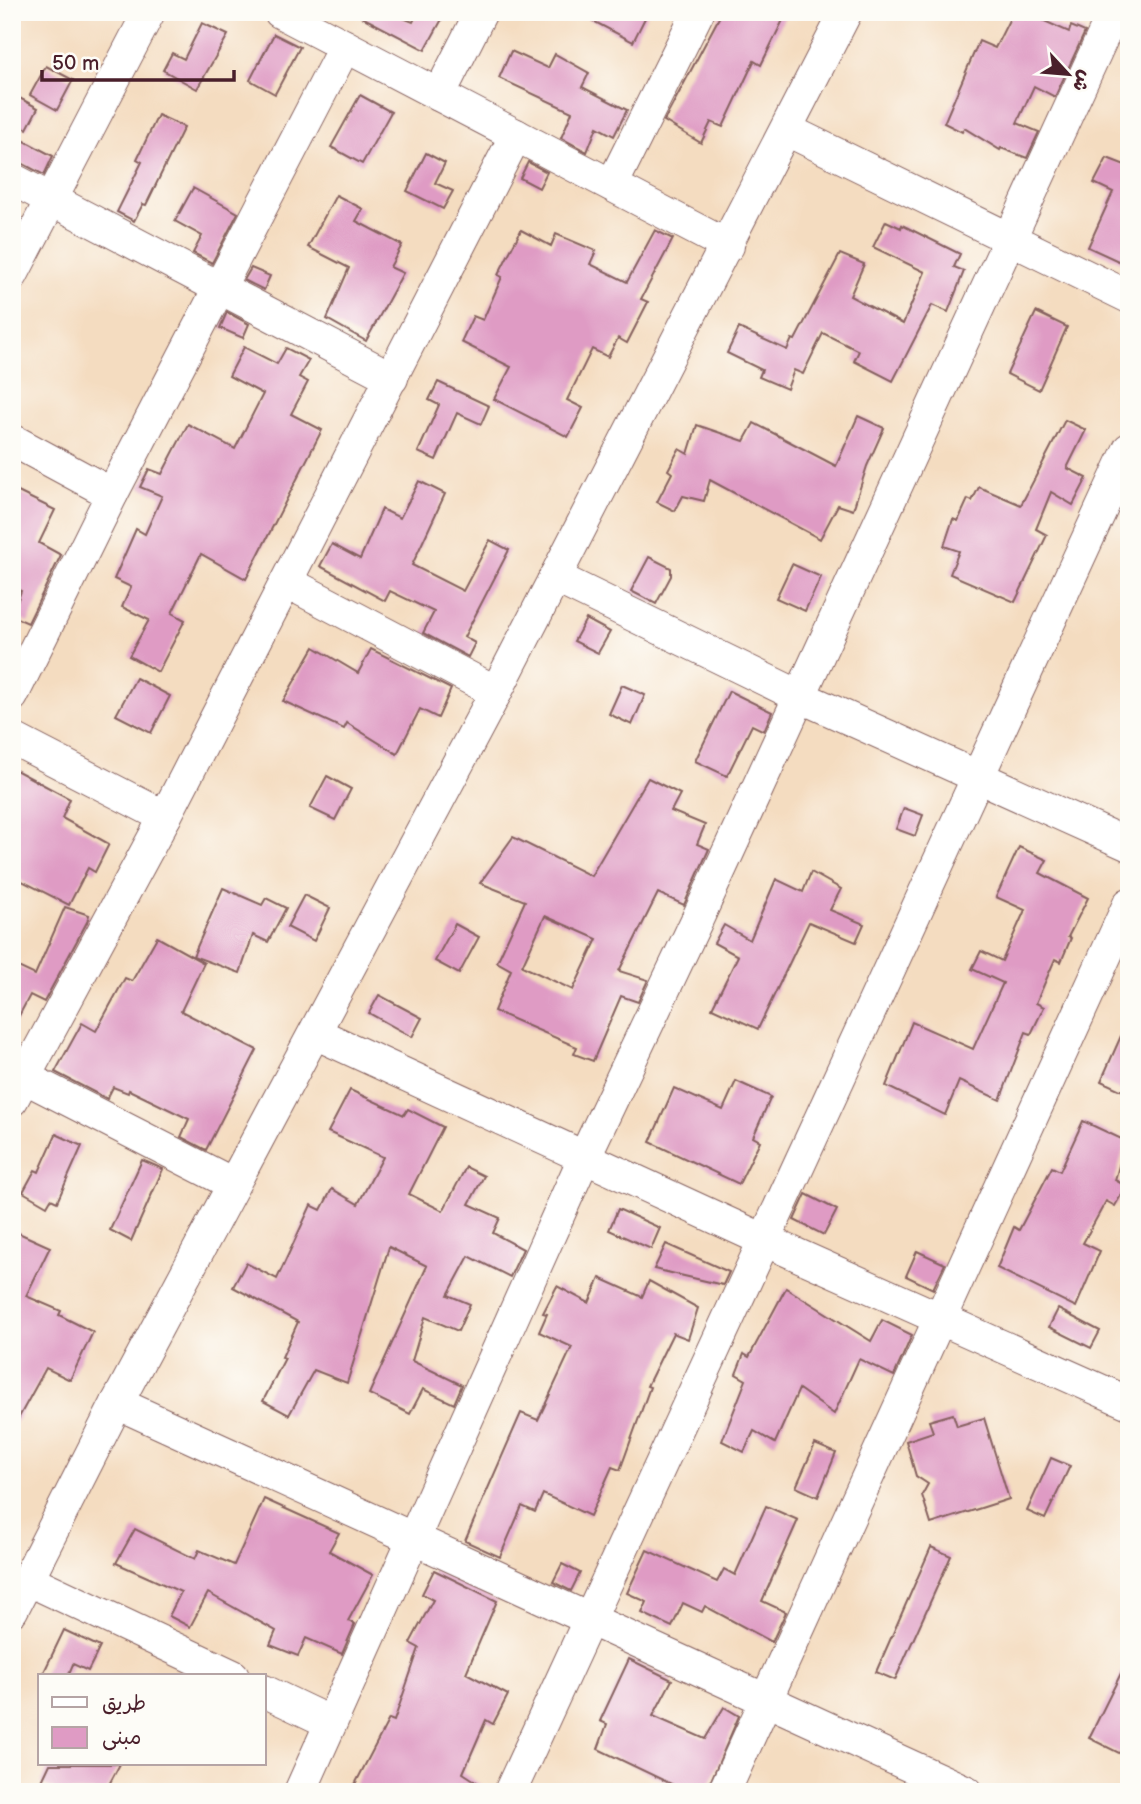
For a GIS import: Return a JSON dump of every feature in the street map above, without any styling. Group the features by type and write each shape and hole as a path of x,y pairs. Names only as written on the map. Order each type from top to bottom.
{"street":[{"path":"12,275 149,12"},
{"path":"280,12 727,246"},
{"path":"439,95 481,12"},
{"path":"612,185 698,12"},
{"path":"12,1610 117,1403 496,692 846,12"},
{"path":"300,1792 583,1158 696,922 1011,242 1114,12"},
{"path":"12,696 112,494 345,46"},
{"path":"787,130 1011,242 1129,297"},
{"path":"233,1184 18,1089 165,817 516,135"},
{"path":"12,179 392,378"},
{"path":"12,440 112,494"},
{"path":"510,1792 1129,449"},
{"path":"555,577 799,696 1129,845"},
{"path":"287,582 496,692"},
{"path":"12,738 165,817"},
{"path":"724,1792 1129,904"},
{"path":"315,1032 764,1240 1126,1395"},
{"path":"117,1403 591,1617 948,1788"},
{"path":"29,1580 229,1674"},
{"path":"266,1692 329,1722"}],"building":[{"path":"362,12 388,12 413,22 418,12 446,12 425,50 360,16"},
{"path":"576,12 648,12 633,42"},
{"path":"722,12 787,12 761,65 754,61 723,127 711,122 701,143 664,121"},
{"path":"1013,12 1024,12 1069,32 1071,26 1085,32 1055,97 1034,86 1017,123 1039,132 1027,158 1001,148 1000,150 964,128 962,132 944,123 979,41 995,48"},
{"path":"202,23 228,35 197,89 163,70 172,53 184,59"},
{"path":"274,34 300,47 275,94 250,80"},
{"path":"511,51 548,68 555,54 589,73 582,87 627,110 614,136 597,127 587,152 561,138 572,112 499,78"},
{"path":"46,66 73,80 57,110 30,95"},
{"path":"12,94 38,108 27,129 12,121"},
{"path":"360,95 391,112 362,164 331,147"},
{"path":"158,115 184,127 146,205 143,204 134,221 117,212 142,162 137,159"},
{"path":"21,139 53,156 44,175 12,158"},
{"path":"426,153 445,163 435,183 453,191 443,209 407,191"},
{"path":"1107,158 1125,165 1129,158 1129,266 1088,247 1113,192 1094,183"},
{"path":"528,162 547,172 539,188 520,178"},
{"path":"193,188 238,213 212,263 193,253 202,236 175,221"},
{"path":"336,195 363,209 356,221 402,245 390,267 403,273 366,341 327,319 349,268 308,247"},
{"path":"886,221 901,228 902,225 960,254 954,267 964,271 948,312 932,305 893,381 854,361 859,351 823,333 803,374 794,370 787,389 759,377 762,370 727,353 739,328 787,350 792,339 795,340 840,254 864,264 850,296 903,324 925,272 873,247"},
{"path":"521,230 551,246 556,234 596,251 590,264 627,282 655,230 673,239 641,299 648,302 627,343 618,338 608,357 592,349 567,400 583,408 568,437 494,399 511,367 461,342 473,316 483,320 502,277 498,275"},
{"path":"251,268 270,276 264,290 244,280"},
{"path":"227,312 249,324 243,338 220,328"},
{"path":"1036,312 1067,327 1039,390 1007,374"},
{"path":"244,347 277,364 286,348 309,360 299,377 308,382 291,414 322,430 246,579 201,554 172,613 185,620 158,672 129,656 149,620 122,607 131,587 114,579 136,529 145,534 162,496 140,487 149,469 162,474 188,424 235,449 263,394 229,376"},
{"path":"438,382 489,406 481,424 457,413 436,460 418,452 439,405 429,400"},
{"path":"858,416 884,428 867,466 853,510 838,505 820,539 710,480 704,501 683,496 675,511 657,502 672,473 668,470 679,449 688,454 697,425 744,441 754,423 836,466"},
{"path":"1065,420 1086,430 1067,468 1087,478 1073,505 1051,492 1036,529 1047,535 1015,602 950,574 959,551 944,546 953,519 958,521 968,499 972,501 979,487 1021,505"},
{"path":"419,481 445,494 412,565 463,591 490,540 509,550 464,637 475,643 468,657 423,633 434,612 390,591 385,601 320,566 332,544 360,559 382,509 400,518"},
{"path":"12,489 55,510 39,543 61,555 28,623 12,616 21,591 12,587"},
{"path":"649,557 671,568 671,576 656,604 631,591"},
{"path":"792,564 821,577 805,611 776,598"},
{"path":"586,619 610,632 598,653 574,641"},
{"path":"314,647 358,673 371,649 451,689 438,718 420,709 397,754 347,723 344,729 283,701"},
{"path":"136,678 170,696 151,733 116,715"},
{"path":"622,685 645,695 632,725 609,714"},
{"path":"729,691 772,712 764,731 752,725 727,776 695,761"},
{"path":"12,768 70,799 62,818 109,844 95,872 88,868 69,905 12,876"},
{"path":"327,776 351,789 335,820 310,808"},
{"path":"648,778 680,794 671,811 705,825 697,844 709,849 684,905 658,893 619,971 648,980 638,1002 621,996 593,1061 574,1054 577,1047 494,1011 511,970 497,962 525,901 480,883 513,837 591,876","holes":["545,916 597,939 573,990 522,966"]},
{"path":"904,808 923,815 915,836 896,829"},
{"path":"1019,847 1047,860 1040,873 1088,898 1068,937 1071,938 1061,962 1055,959 1036,1003 1044,1007 1031,1034 1026,1032 1000,1100 959,1081 945,1115 886,1086 912,1022 973,1049 1003,983 972,969 981,951 1002,961 1025,910 996,897"},
{"path":"811,872 841,889 830,910 864,924 856,942 809,922 758,1029 712,1008 738,956 714,943 724,925 750,940 776,879 803,892"},
{"path":"223,888 262,905 266,898 286,908 268,942 253,935 240,973 193,956"},
{"path":"304,895 330,908 314,941 287,927"},
{"path":"65,907 89,915 87,922 44,1002 30,995 12,1029 12,964 35,975"},
{"path":"455,924 479,937 459,974 435,961"},
{"path":"157,937 204,963 181,1011 257,1050 206,1150 181,1137 189,1119 129,1090 128,1093 113,1087 107,1099 55,1072 82,1023 96,1031 125,978 132,981"},
{"path":"379,995 422,1018 412,1037 369,1013"},
{"path":"1129,1018 1129,1094 1101,1081"},
{"path":"736,1081 771,1097 753,1137 760,1141 739,1184 650,1142 674,1088 723,1110"},
{"path":"350,1090 404,1115 408,1109 443,1127 409,1194 443,1211 466,1167 484,1176 469,1204 500,1218 493,1233 523,1249 510,1277 469,1256 448,1295 470,1304 458,1331 425,1317 412,1361 462,1385 454,1404 423,1389 410,1414 369,1394 427,1266 389,1247 347,1383 314,1370 289,1415 263,1401 285,1358 282,1357 298,1322 233,1287 246,1263 277,1279 311,1205 321,1210 332,1189 358,1204 383,1157 328,1132"},
{"path":"1083,1121 1126,1141 1115,1180 1126,1186 1115,1206 1106,1201 1083,1243 1100,1251 1076,1307 997,1268 1014,1227 1019,1230 1052,1167 1060,1171"},
{"path":"56,1134 82,1146 57,1202 51,1199 47,1206 23,1192 35,1170 39,1172"},
{"path":"142,1160 163,1169 131,1241 110,1230"},
{"path":"806,1194 837,1210 824,1235 794,1220"},
{"path":"618,1209 660,1228 651,1249 609,1230"},
{"path":"12,1230 50,1247 26,1296 61,1311 59,1315 93,1332 70,1380 46,1368 12,1430"},
{"path":"666,1244 729,1272 723,1285 654,1269"},
{"path":"917,1251 945,1264 933,1289 906,1276"},
{"path":"600,1278 642,1297 649,1281 698,1308 688,1339 673,1333 647,1386 650,1387 620,1470 612,1467 590,1516 543,1494 535,1512 522,1506 500,1557 465,1541 521,1413 538,1420 572,1347 539,1332 547,1314 543,1313 557,1286 589,1303"},
{"path":"786,1288 871,1341 882,1320 912,1335 894,1376 859,1359 834,1414 799,1389 775,1443 754,1431 744,1452 722,1441 746,1380 736,1374 744,1354 749,1357"},
{"path":"1058,1309 1100,1331 1091,1348 1049,1327"},
{"path":"953,1414 957,1426 984,1418 1009,1499 931,1524 922,1495 928,1484 916,1476 906,1441 933,1432 929,1421"},
{"path":"815,1444 836,1453 818,1497 796,1487"},
{"path":"1051,1458 1070,1466 1045,1519 1027,1511"},
{"path":"264,1499 339,1533 329,1551 373,1575 348,1621 355,1624 342,1654 306,1638 298,1656 270,1645 276,1631 208,1593 190,1627 169,1616 181,1592 116,1563 135,1529 195,1559 199,1550 234,1565"},
{"path":"766,1506 798,1520 762,1601 786,1612 772,1642 705,1606 702,1612 683,1603 672,1627 642,1613 647,1602 627,1593 647,1550 717,1582 724,1569 735,1575"},
{"path":"931,1547 951,1556 895,1680 876,1672"},
{"path":"562,1564 580,1573 571,1591 553,1582"},
{"path":"434,1570 497,1601 466,1673 508,1695 493,1724 486,1720 463,1773 492,1792 351,1792 389,1719 394,1721 419,1648 410,1643 433,1600 422,1594"},
{"path":"64,1630 100,1647 88,1671 73,1664 69,1674 43,1674"},
{"path":"1129,1657 1129,1738 1121,1754 1089,1738"},
{"path":"629,1659 672,1680 653,1716 705,1739 724,1707 739,1716 706,1792 688,1792 598,1749 607,1724 600,1721"},
{"path":"49,1766 119,1766 105,1792 59,1792 41,1783"}]}
